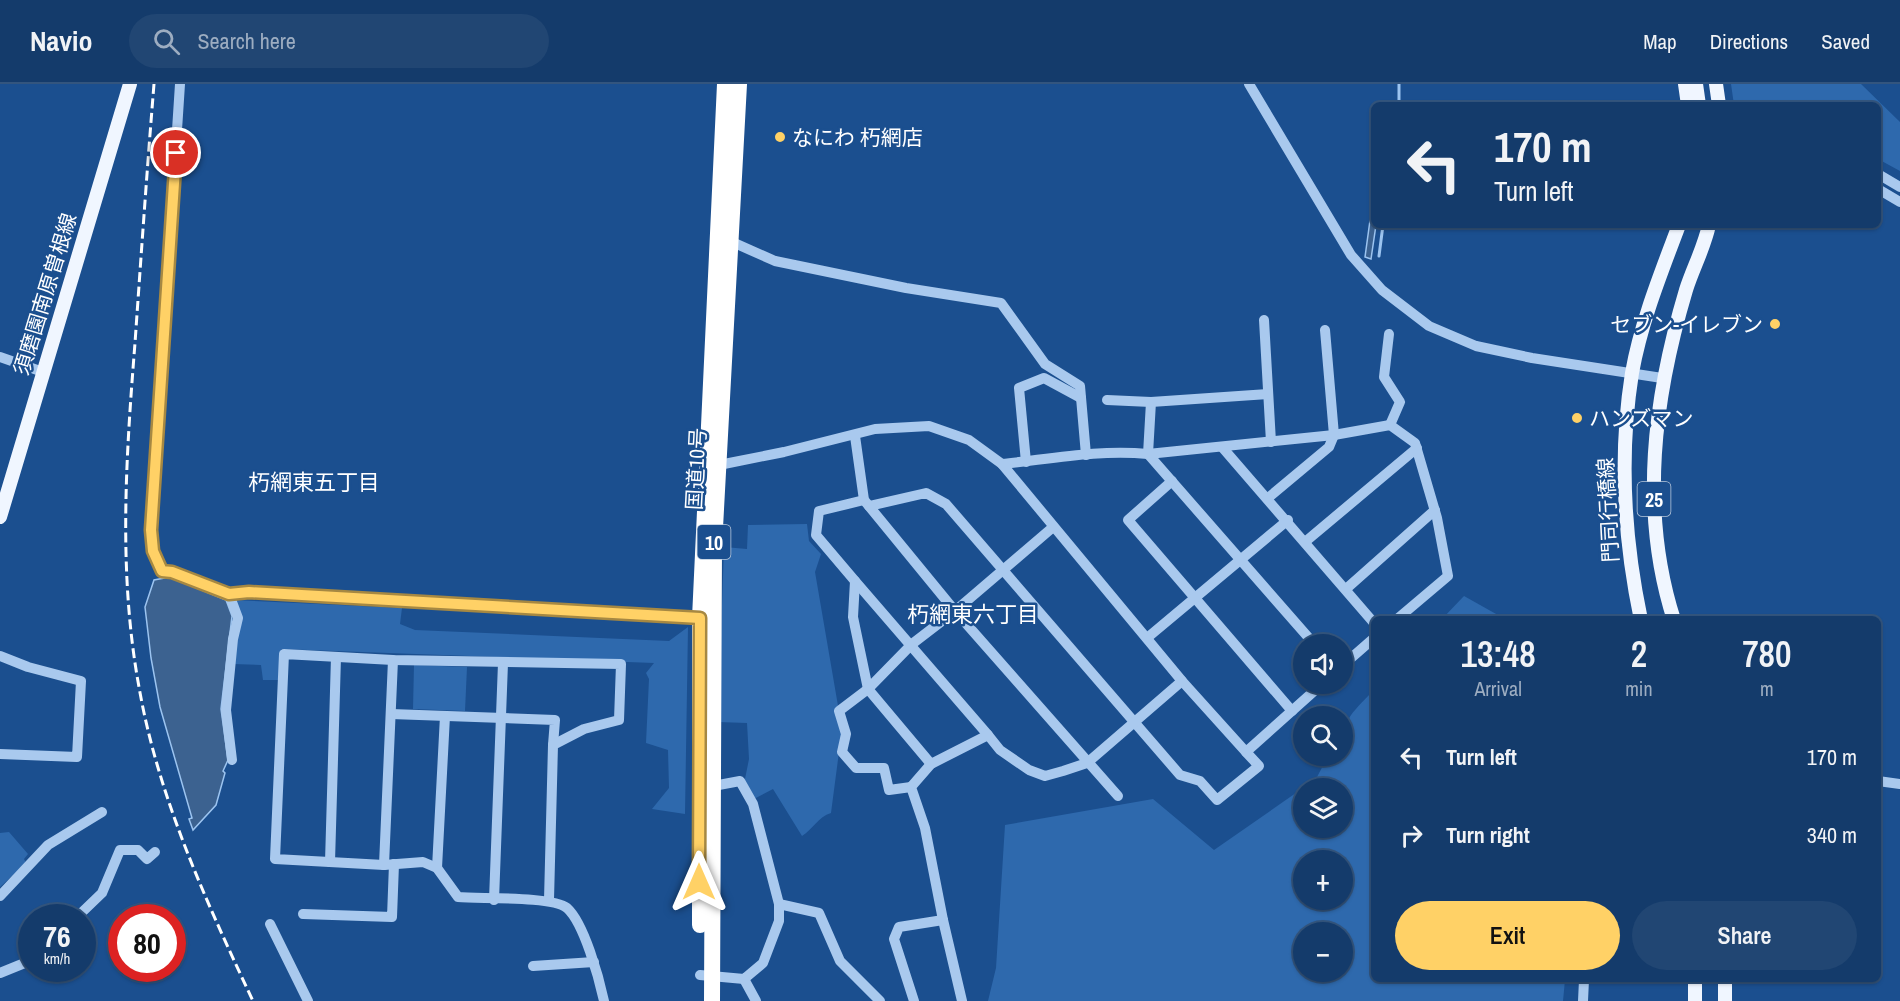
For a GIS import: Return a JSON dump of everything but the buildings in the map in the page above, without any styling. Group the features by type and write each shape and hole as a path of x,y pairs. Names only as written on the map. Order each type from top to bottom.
{"highway":[{"name":"国道10号","path":"701,1001 706,976 706,618 725,84"},
{"name":"国道10号","path":"706,618 719,465 739,84"},
{"name":"国道10号","path":"706,976 712,1001"}],"main road":[{"name":"須磨園南原曽根線","path":"0,517 130,84"},
{"path":"1685,84 1688,102"},
{"path":"1696,84 1698,102"},
{"path":"1716,84 1719,102"},
{"name":"門司行橋線","path":"1640,616 1625,519 1625,448 1632,373 1653,292 1678,228"},
{"name":"25","path":"1673,616 1662,578 1654,518 1653,452 1662,378 1686,288 1708,228"},
{"path":"1695,982 1695,1001"},
{"path":"1725,982 1725,1001"}],"street":[{"path":"180,84 152,541 153,551 162,571 172,572 229,594 249,592 706,618"},
{"path":"1249,84 1351,255 1382,290 1429,326 1476,346 1532,358 1662,378"},
{"path":"1881,176 1900,187"},
{"path":"1881,191 1900,202"},
{"path":"730,241 775,261 906,288 1001,303 1045,364 1080,386 1086,455"},
{"path":"1264,320 1271,442"},
{"path":"1268,498 1329,447 1334,435 1324,330"},
{"path":"1389,334 1384,377 1400,402 1390,425"},
{"path":"0,357 44,372"},
{"path":"1026,462 1019,388 1044,378 1081,398"},
{"path":"1107,400 1150,402 1268,394"},
{"path":"1150,402 1148,454 1306,634"},
{"path":"1002,464 1086,455 1129,452 1148,454 1222,447 1334,435 1390,425 1415,442 1435,510 1448,576 1401,616"},
{"path":"719,465 855,436 875,429 929,426 969,440 1002,464 1052,528 1182,681 1259,766 1216,800 1200,781 1180,775 1135,722 1004,570 946,504 926,494 819,511 816,535 912,644 1000,750 1029,770 1045,776 1087,763 1135,722 1182,681"},
{"path":"855,436 867,503 955,611 1118,796"},
{"path":"1222,447 1371,619"},
{"path":"1305,542 1417,448"},
{"path":"1172,481 1128,520 1292,711"},
{"path":"1346,589 1435,510"},
{"path":"1147,638 1287,520"},
{"path":"988,735 932,764 911,787 889,790 884,768 856,768 842,752 846,734 839,711 868,689 912,644 955,611 1052,528"},
{"path":"855,581 853,617 868,689 932,764"},
{"path":"229,594 238,618 233,639 226,710 232,760"},
{"path":"1353,656 1371,641"},
{"path":"553,745 584,729 618,720 621,664 393,660 284,654 275,859 389,864 423,862 437,868 458,897 494,900 549,900 567,908 594,962 604,1001"},
{"path":"0,656 28,667 81,681 77,757 0,754"},
{"path":"330,862 336,657"},
{"path":"303,914 392,917 389,864 393,660"},
{"path":"494,900 503,663"},
{"path":"1246,752 1311,694"},
{"path":"391,714 555,720 549,900"},
{"path":"437,868 446,716"},
{"path":"705,787 740,781 753,804 779,904 779,921 763,963 744,979 706,976"},
{"path":"1881,782 1900,784"},
{"path":"911,787 926,828 943,920 962,1001"},
{"path":"0,896 48,845 102,812"},
{"path":"91,904 102,893 120,850 138,850 147,859 155,852"},
{"path":"779,904 819,913 840,961 880,1001"},
{"path":"914,1001 894,939 899,927 943,920"},
{"path":"270,924 308,1001"},
{"path":"533,966 594,962"},
{"path":"0,973 18,966"},
{"path":"744,979 756,1001"},
{"path":"1583,1001 1584,982"}],"shaded area":[{"path":"1731,84 1861,84 1879,102 1734,102"},
{"path":"1881,103 1900,122 1900,171 1881,161"},
{"path":"1371,213 1371,228 1376,228 1371,259 1365,257"},
{"path":"807,524 809,541 821,554 815,572 842,729 831,813 823,817 802,836 773,789 752,800 744,784 749,759 747,723 718,722 724,547 747,549 748,525"},
{"path":"170,577 226,600 232,616 221,709 228,760 223,771 225,773 216,805 193,830 189,819 192,818 160,707 145,607 154,580"},
{"path":"1464,596 1500,616 1445,616"},
{"path":"233,600 402,608 400,624 415,630 669,641 688,627 685,814 652,809 669,788 668,750 646,743 649,679 646,673 654,663 281,649 279,680 263,680 261,665 233,664"},
{"path":"414,665 467,667 465,711 413,709"},
{"path":"1371,693 1371,982 1565,982 1563,1001 988,1001 996,968 1005,825 1153,799 1214,850 1293,795 1293,838 1353,838 1353,778 1317,778 1323,766 1353,766 1353,713"},
{"path":"9,832 28,854 24,859 26,863 0,887 0,833"}],"waterway":[{"path":"1399,84 1399,102"},
{"path":"1379,256 1383,228"}],"railway":[{"path":"154,84 127,472 126,558 132,644 147,728 171,808 201,887 253,1001"}],"place":[{"name":"なにわ 朽網店","path":"780,137"},
{"name":"セブン-イレブン","path":"1775,324"},
{"name":"ハンズマン","path":"1577,418"}],"district":[{"name":"朽網東五丁目","path":"314,482"},
{"name":"朽網東六丁目","path":"973,614"}],"route":[{"path":"176,153 151,530 153,551 162,571 172,572 229,594 249,592 700,618 699,882"}]}
